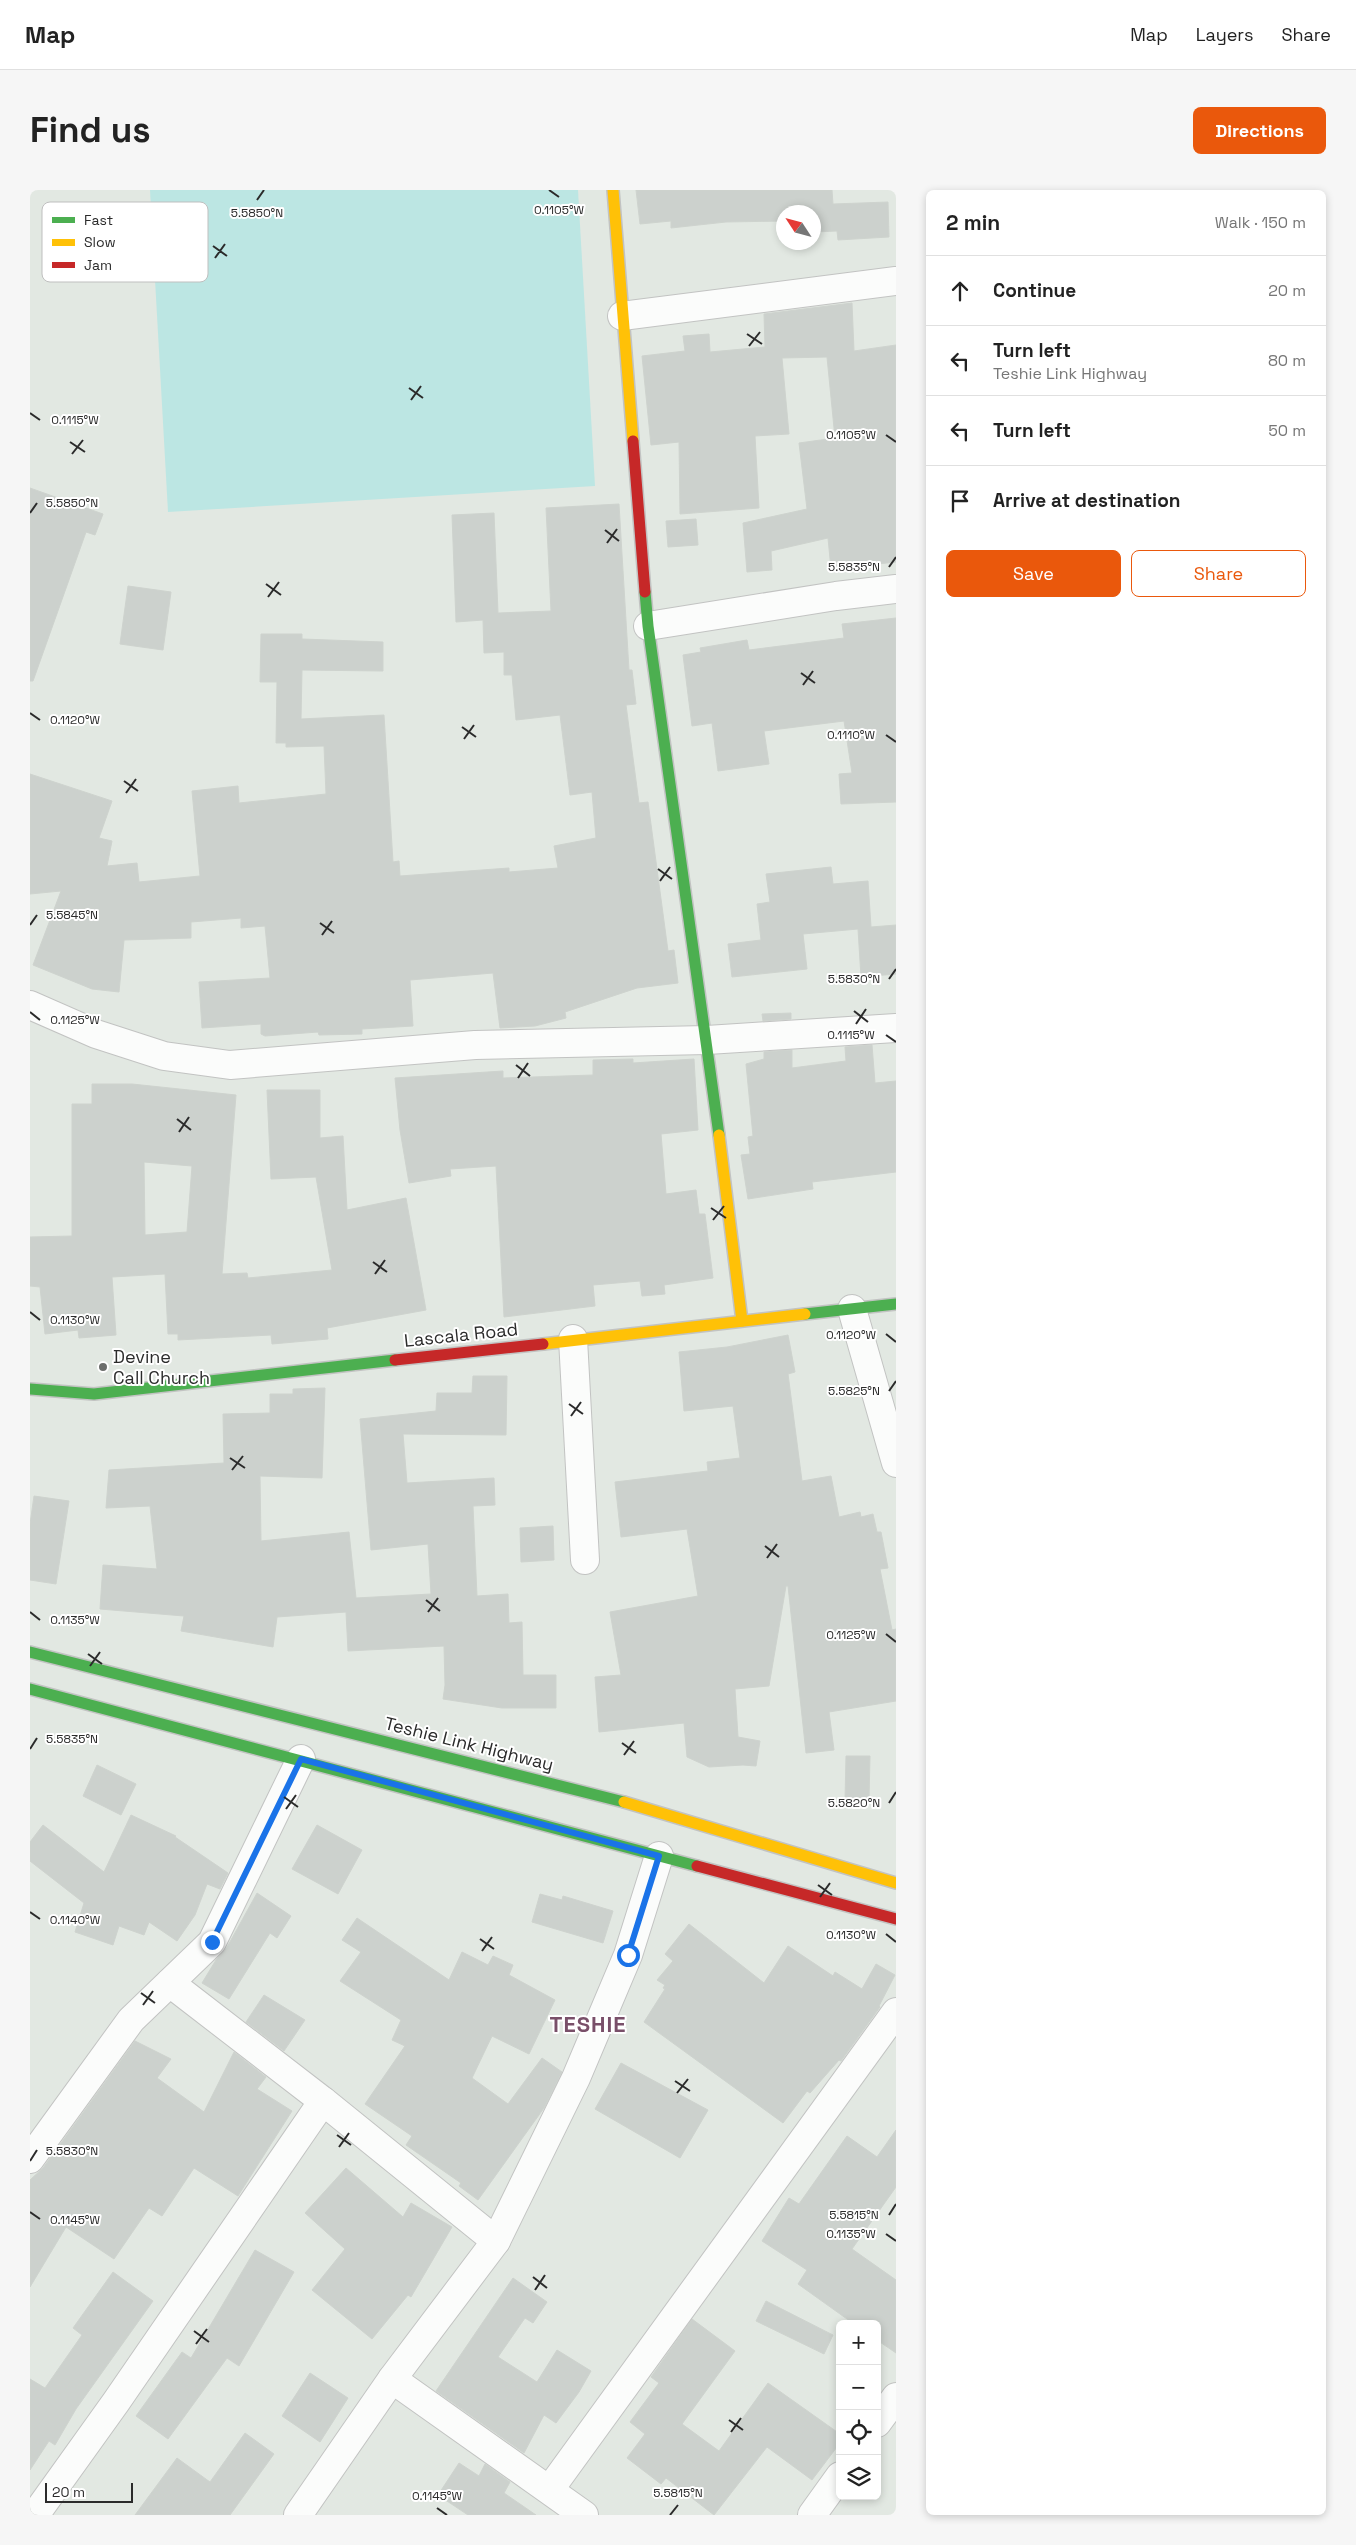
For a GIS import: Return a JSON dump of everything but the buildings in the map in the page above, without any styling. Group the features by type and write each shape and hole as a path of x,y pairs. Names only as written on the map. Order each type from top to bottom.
{"street":[{"path":"613,190 648,626 707,1040 742,1321"},
{"path":"622,316 896,281"},
{"path":"648,626 836,596 896,589"},
{"path":"30,1005 96,1034 164,1056 230,1065 475,1045 707,1040 896,1028"},
{"name":"Lascala Road","path":"30,1389 94,1394 896,1304"},
{"path":"852,1308 896,1463"},
{"path":"573,1339 586,1560"},
{"name":"Teshie Link Highway","path":"30,1652 605,1796 896,1882"},
{"path":"30,1689 301,1759 896,1919"},
{"path":"30,2159 131,2020 212,1942 301,1759"},
{"path":"298,2515 392,2379 496,2241 583,2061 628,1955 659,1856"},
{"path":"170,1983 323,2101 496,2241"},
{"path":"550,2489 896,2012"},
{"path":"35,2515 116,2402 323,2101"},
{"path":"392,2379 550,2489 584,2515"},
{"path":"881,2418 896,2397"},
{"path":"812,2515 836,2482"}],"shaded area":[{"path":"150,190 578,190 595,486 168,512 155,282 208,282 208,202 151,202"}],"traffic: fast":[{"path":"645,592 648,626 719,1135"},
{"path":"805,1314 896,1304"},
{"path":"30,1389 94,1394 395,1360"},
{"path":"30,1652 624,1802"},
{"path":"30,1689 697,1866"}],"traffic: slow":[{"path":"613,190 633,441"},
{"path":"719,1135 742,1321"},
{"path":"543,1344 805,1314"},
{"path":"624,1802 896,1883"}],"traffic: jam":[{"path":"633,441 645,592"},
{"path":"395,1360 543,1344"},
{"path":"697,1866 896,1919"}],"place":[{"name":"Devine Call Church","path":"103,1367"}],"district":[{"name":"TESHIE","path":"588,2024"}],"route":[{"path":"212,1942 301,1759 659,1856 628,1955"}]}
